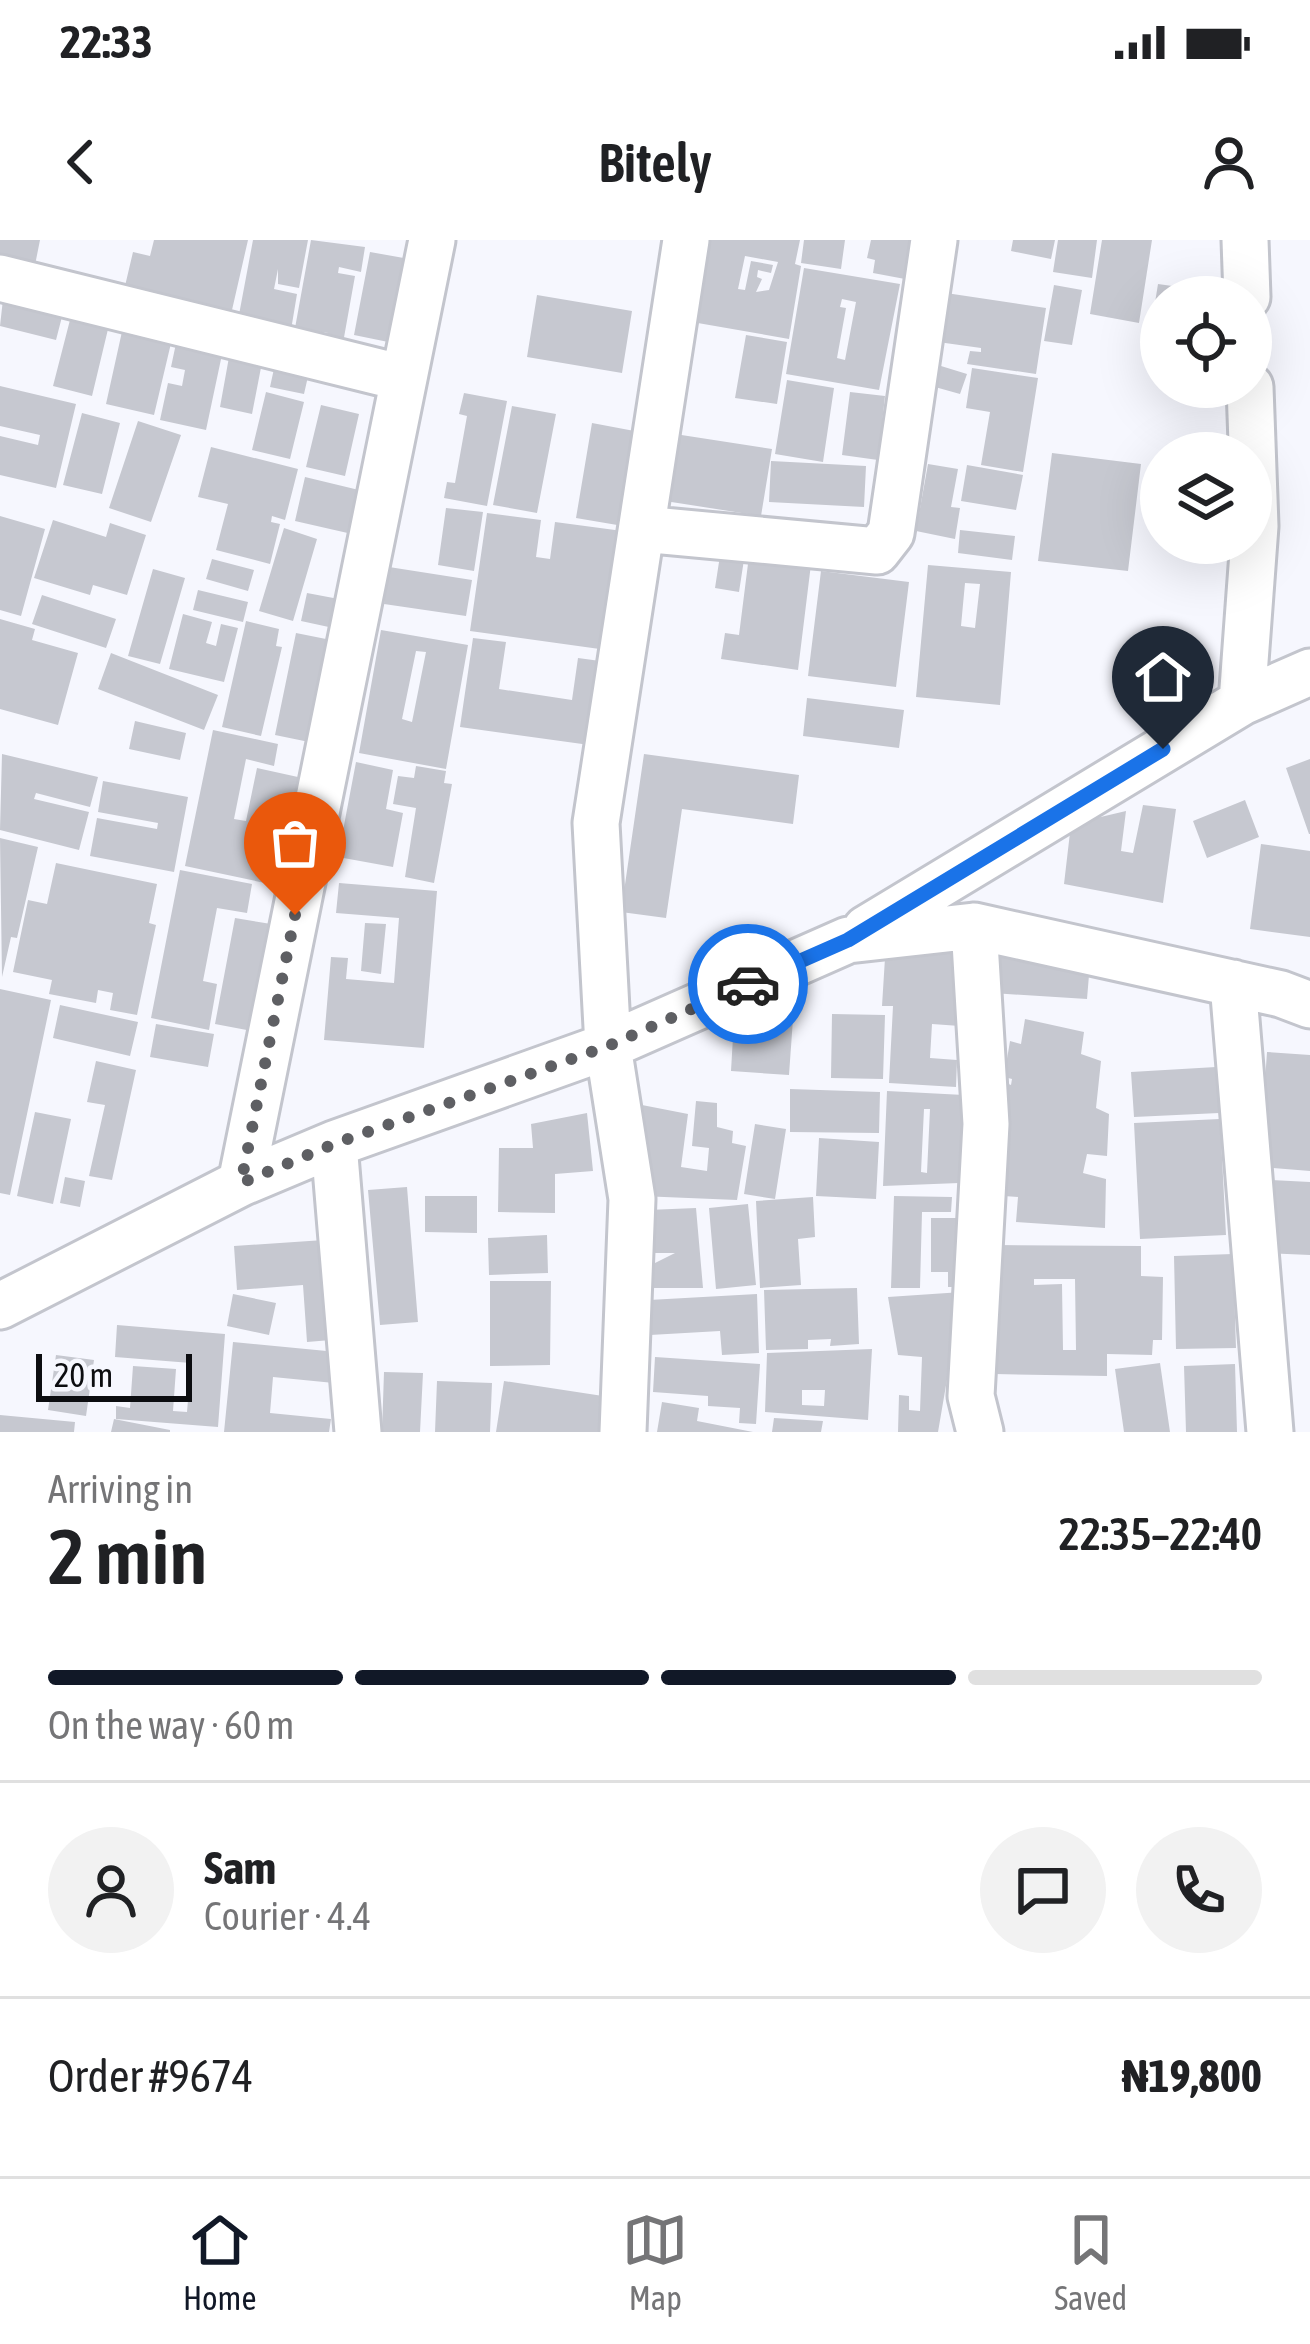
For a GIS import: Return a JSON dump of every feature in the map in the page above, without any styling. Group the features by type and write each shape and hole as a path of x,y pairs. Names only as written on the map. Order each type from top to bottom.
{"street":[{"path":"241,1183 432,240"},
{"path":"623,1432 632,1199 608,1046 596,824 686,240"},
{"path":"642,529 877,551 892,533 934,240"},
{"path":"1245,240 1246,276"},
{"path":"0,278 403,378"},
{"path":"1242,702 1255,526 1251,408"},
{"path":"0,1306 241,1183 334,1144 608,1046 848,940 1242,702 1310,672"},
{"path":"848,940 974,926 1233,983 1310,1005"},
{"path":"967,1420 986,1124 974,926"},
{"path":"1233,983 1270,1432"},
{"path":"334,1144 358,1432"}],"building":[{"path":"0,240 40,240 35,265 0,257"},
{"path":"154,240 248,240 232,310 125,286 133,252 150,256"},
{"path":"253,240 308,240 299,288 278,284 278,269 274,289 297,294 291,330 238,320"},
{"path":"311,240 365,247 361,272 339,267 338,273 355,276 343,343 327,341 328,333 295,328"},
{"path":"707,240 800,240 795,264 801,266 789,339 692,322","holes":["745,256 778,262 769,290 756,292 762,279 757,277 758,270 771,273 773,265 751,261 745,290 738,289"]},
{"path":"804,240 845,240 841,269 801,263"},
{"path":"871,240 912,240 905,279 873,273 875,260 867,258"},
{"path":"1013,240 1055,240 1051,259 1011,251"},
{"path":"1058,240 1097,240 1092,278 1053,272"},
{"path":"1102,240 1152,240 1146,276 1140,276 1139,323 1090,314"},
{"path":"370,252 415,260 398,344 354,335"},
{"path":"804,268 900,284 879,390 786,374","holes":["842,299 856,302 845,360 837,358 846,308 840,307"]},
{"path":"1054,285 1082,290 1072,345 1044,341"},
{"path":"4,290 65,305 56,340 0,326"},
{"path":"946,293 1046,308 1036,374 967,364 970,351 981,352 981,348 938,342"},
{"path":"537,295 632,311 622,373 527,357"},
{"path":"71,316 109,325 92,396 53,386"},
{"path":"123,327 172,339 154,415 106,404"},
{"path":"178,334 224,345 206,430 160,420 168,383 182,386 185,370 171,367"},
{"path":"746,335 787,342 777,404 735,398"},
{"path":"231,346 264,352 252,414 220,407"},
{"path":"275,364 309,372 304,394 270,387"},
{"path":"941,366 967,374 960,394 935,387"},
{"path":"972,368 1038,378 1023,472 981,465 990,412 966,408"},
{"path":"787,380 834,388 823,462 775,454"},
{"path":"0,386 76,404 56,488 0,475 0,436 38,445 40,435 0,426"},
{"path":"266,392 304,402 290,459 252,450"},
{"path":"850,392 885,396 878,460 842,455"},
{"path":"464,393 507,401 487,506 444,498 447,482 455,483 467,416 459,414"},
{"path":"321,405 359,414 345,476 306,467"},
{"path":"512,406 556,414 537,513 493,505"},
{"path":"82,413 120,423 102,494 63,485"},
{"path":"138,421 181,435 151,522 109,508"},
{"path":"592,423 645,433 629,527 576,518"},
{"path":"675,434 772,449 761,516 665,501"},
{"path":"211,447 298,469 285,520 272,516 271,522 280,524 270,564 216,550 228,504 198,497"},
{"path":"1052,453 1140,464 1128,571 1038,561"},
{"path":"771,461 866,466 864,507 769,502"},
{"path":"928,464 958,469 951,507 960,508 955,539 916,531"},
{"path":"967,465 1023,475 1016,510 961,501"},
{"path":"305,477 363,491 352,534 295,521"},
{"path":"446,508 483,512 474,571 438,565"},
{"path":"487,513 541,520 536,557 550,559 555,522 630,532 614,651 470,631"},
{"path":"0,516 45,529 21,616 0,610"},
{"path":"53,520 106,537 110,523 146,535 127,595 93,585 90,595 34,578"},
{"path":"284,528 317,539 293,621 259,611"},
{"path":"960,530 1015,536 1012,560 958,553"},
{"path":"750,548 812,556 798,670 721,659 725,633 739,635"},
{"path":"721,549 745,553 739,592 715,588"},
{"path":"212,559 254,570 248,591 206,579"},
{"path":"928,565 1011,572 1000,705 916,697","holes":["965,583 980,584 975,628 961,626"]},
{"path":"389,567 472,580 466,616 384,604"},
{"path":"153,569 185,578 160,664 128,656"},
{"path":"821,571 909,582 896,687 808,676"},
{"path":"198,590 248,602 243,622 193,610"},
{"path":"307,593 344,600 338,629 301,621"},
{"path":"42,595 116,619 106,648 32,624"},
{"path":"183,614 212,622 206,643 216,646 221,624 238,628 224,682 169,669"},
{"path":"0,619 35,629 32,640 78,653 58,725 0,709"},
{"path":"246,621 279,629 276,646 282,647 261,736 222,727"},
{"path":"381,630 468,645 446,769 359,753","holes":["416,651 426,652 412,722 402,719"]},
{"path":"296,633 336,641 314,743 275,735"},
{"path":"473,638 506,642 499,689 572,700 578,658 615,663 604,747 460,727"},
{"path":"111,653 218,695 204,730 98,689"},
{"path":"807,698 904,710 899,748 803,736"},
{"path":"135,721 186,733 180,760 129,749"},
{"path":"213,730 278,744 274,766 246,759 234,819 246,821 257,768 307,779 284,887 185,866"},
{"path":"2,754 98,777 90,807 36,793 34,799 89,812 79,850 0,830"},
{"path":"644,754 799,775 793,824 682,809 666,918 621,912"},
{"path":"1310,759 1310,834 1309,834 1286,768"},
{"path":"356,762 393,770 386,809 403,813 393,867 338,857"},
{"path":"416,766 446,771 444,783 452,784 434,883 405,877 416,808 393,804 398,776 414,778"},
{"path":"103,781 188,797 174,872 90,856 97,818 157,829 158,823 98,812"},
{"path":"1245,800 1259,837 1207,858 1193,821"},
{"path":"1143,805 1176,809 1163,903 1064,884 1071,824 1126,811 1121,851 1133,853"},
{"path":"0,838 38,847 17,938 11,937 2,977"},
{"path":"1261,844 1310,851 1310,937 1250,929"},
{"path":"56,863 157,884 149,923 156,925 137,1015 110,1010 113,993 98,990 96,1003 49,994 52,980 13,972 28,900 47,904"},
{"path":"180,870 252,884 247,913 217,908 203,981 217,984 209,1030 151,1018"},
{"path":"339,883 437,891 424,1048 324,1040 331,957 348,958 346,979 394,983 399,918 336,913"},
{"path":"235,918 271,924 252,1031 215,1024"},
{"path":"365,923 386,924 381,974 361,971"},
{"path":"886,942 964,947 960,1026 932,1024 930,1058 957,1060 956,1087 889,1083 893,1006 882,1006"},
{"path":"995,956 1090,963 1087,999 992,993"},
{"path":"0,989 51,1000 10,1195 0,1193"},
{"path":"735,1002 794,1005 789,1075 731,1071"},
{"path":"60,1005 138,1022 130,1056 53,1038"},
{"path":"832,1014 885,1015 883,1079 831,1078"},
{"path":"1025,1019 1084,1032 1081,1054 1101,1061 1096,1108 1109,1114 1107,1156 1087,1154 1083,1173 1106,1179 1105,1228 1016,1222 1018,1197 1004,1196 1009,1103 1002,1103 1006,1083 1011,1085 1012,1079 1004,1077 1010,1041 1021,1044"},
{"path":"156,1024 214,1034 208,1067 150,1057"},
{"path":"1267,1052 1310,1055 1310,1171 1259,1167"},
{"path":"96,1061 136,1070 112,1180 89,1176 105,1105 87,1102"},
{"path":"1216,1067 1219,1113 1134,1117 1131,1072"},
{"path":"790,1089 880,1092 879,1133 790,1132"},
{"path":"887,1091 964,1095 959,1183 883,1186","holes":["924,1109 930,1109 927,1173 921,1172"]},
{"path":"696,1101 717,1103 717,1127 733,1131 732,1143 746,1146 737,1200 640,1196 642,1105 688,1114 681,1167 707,1171 709,1148 692,1146"},
{"path":"35,1112 71,1119 53,1204 17,1196"},
{"path":"587,1113 593,1171 555,1174 555,1213 498,1212 499,1148 533,1148 531,1124"},
{"path":"1220,1119 1226,1235 1140,1239 1134,1123"},
{"path":"755,1124 786,1129 775,1199 744,1194"},
{"path":"819,1138 879,1142 876,1199 816,1196"},
{"path":"65,1177 85,1181 80,1207 60,1203"},
{"path":"1271,1180 1310,1182 1310,1255 1266,1253"},
{"path":"407,1187 418,1322 380,1325 368,1190"},
{"path":"425,1196 477,1196 477,1233 425,1232"},
{"path":"894,1196 952,1197 951,1212 922,1212 920,1288 891,1288"},
{"path":"813,1197 815,1237 798,1239 801,1285 760,1288 756,1201"},
{"path":"748,1204 756,1285 716,1289 709,1208"},
{"path":"696,1208 703,1288 649,1288 647,1267 675,1253 647,1253 648,1210"},
{"path":"931,1218 960,1218 960,1287 948,1287 948,1272 931,1272"},
{"path":"547,1235 548,1273 489,1275 488,1238"},
{"path":"324,1240 331,1340 307,1342 303,1285 237,1290 234,1246"},
{"path":"997,1245 1141,1246 1141,1276 1163,1277 1162,1340 1153,1340 1152,1355 1107,1354 1107,1376 995,1374","holes":["1034,1279 1075,1279 1076,1350 1063,1350 1062,1284 1034,1285"]},
{"path":"1233,1254 1236,1348 1176,1349 1174,1256"},
{"path":"490,1281 551,1281 550,1365 490,1366"},
{"path":"857,1288 859,1344 830,1346 831,1339 808,1340 808,1349 766,1350 764,1290"},
{"path":"962,1292 938,1432 898,1432 899,1395 909,1396 909,1410 920,1411 922,1357 898,1355 888,1297"},
{"path":"233,1294 276,1303 269,1335 227,1326"},
{"path":"757,1294 759,1353 722,1355 720,1331 650,1335 649,1300"},
{"path":"117,1325 225,1334 218,1427 116,1419 116,1406 130,1408 133,1366 176,1369 173,1411 187,1412 191,1363 115,1357"},
{"path":"233,1342 337,1352 334,1383 273,1377 270,1413 331,1419 329,1432 224,1432"},
{"path":"872,1349 868,1420 765,1412 767,1353","holes":["802,1390 825,1390 824,1406 802,1405"]},
{"path":"56,1355 94,1360 86,1416 48,1410"},
{"path":"655,1357 760,1364 756,1424 739,1423 740,1408 708,1406 708,1396 653,1392"},
{"path":"1160,1363 1170,1432 1124,1432 1115,1369"},
{"path":"1235,1364 1237,1432 1186,1432 1184,1366"},
{"path":"384,1372 423,1373 420,1432 382,1432"},
{"path":"437,1381 492,1383 490,1432 435,1432"},
{"path":"504,1381 616,1398 611,1432 496,1432"},
{"path":"662,1402 699,1408 697,1421 753,1432 657,1432"},
{"path":"0,1415 75,1422 74,1432 0,1432"},
{"path":"774,1418 823,1421 821,1432 772,1432"},
{"path":"114,1419 170,1430 170,1432 111,1432"}],"way so far":[{"path":"295,915 241,1183 334,1144 608,1046 748,984"}],"route":[{"path":"748,984 848,940 1163,749"}]}
